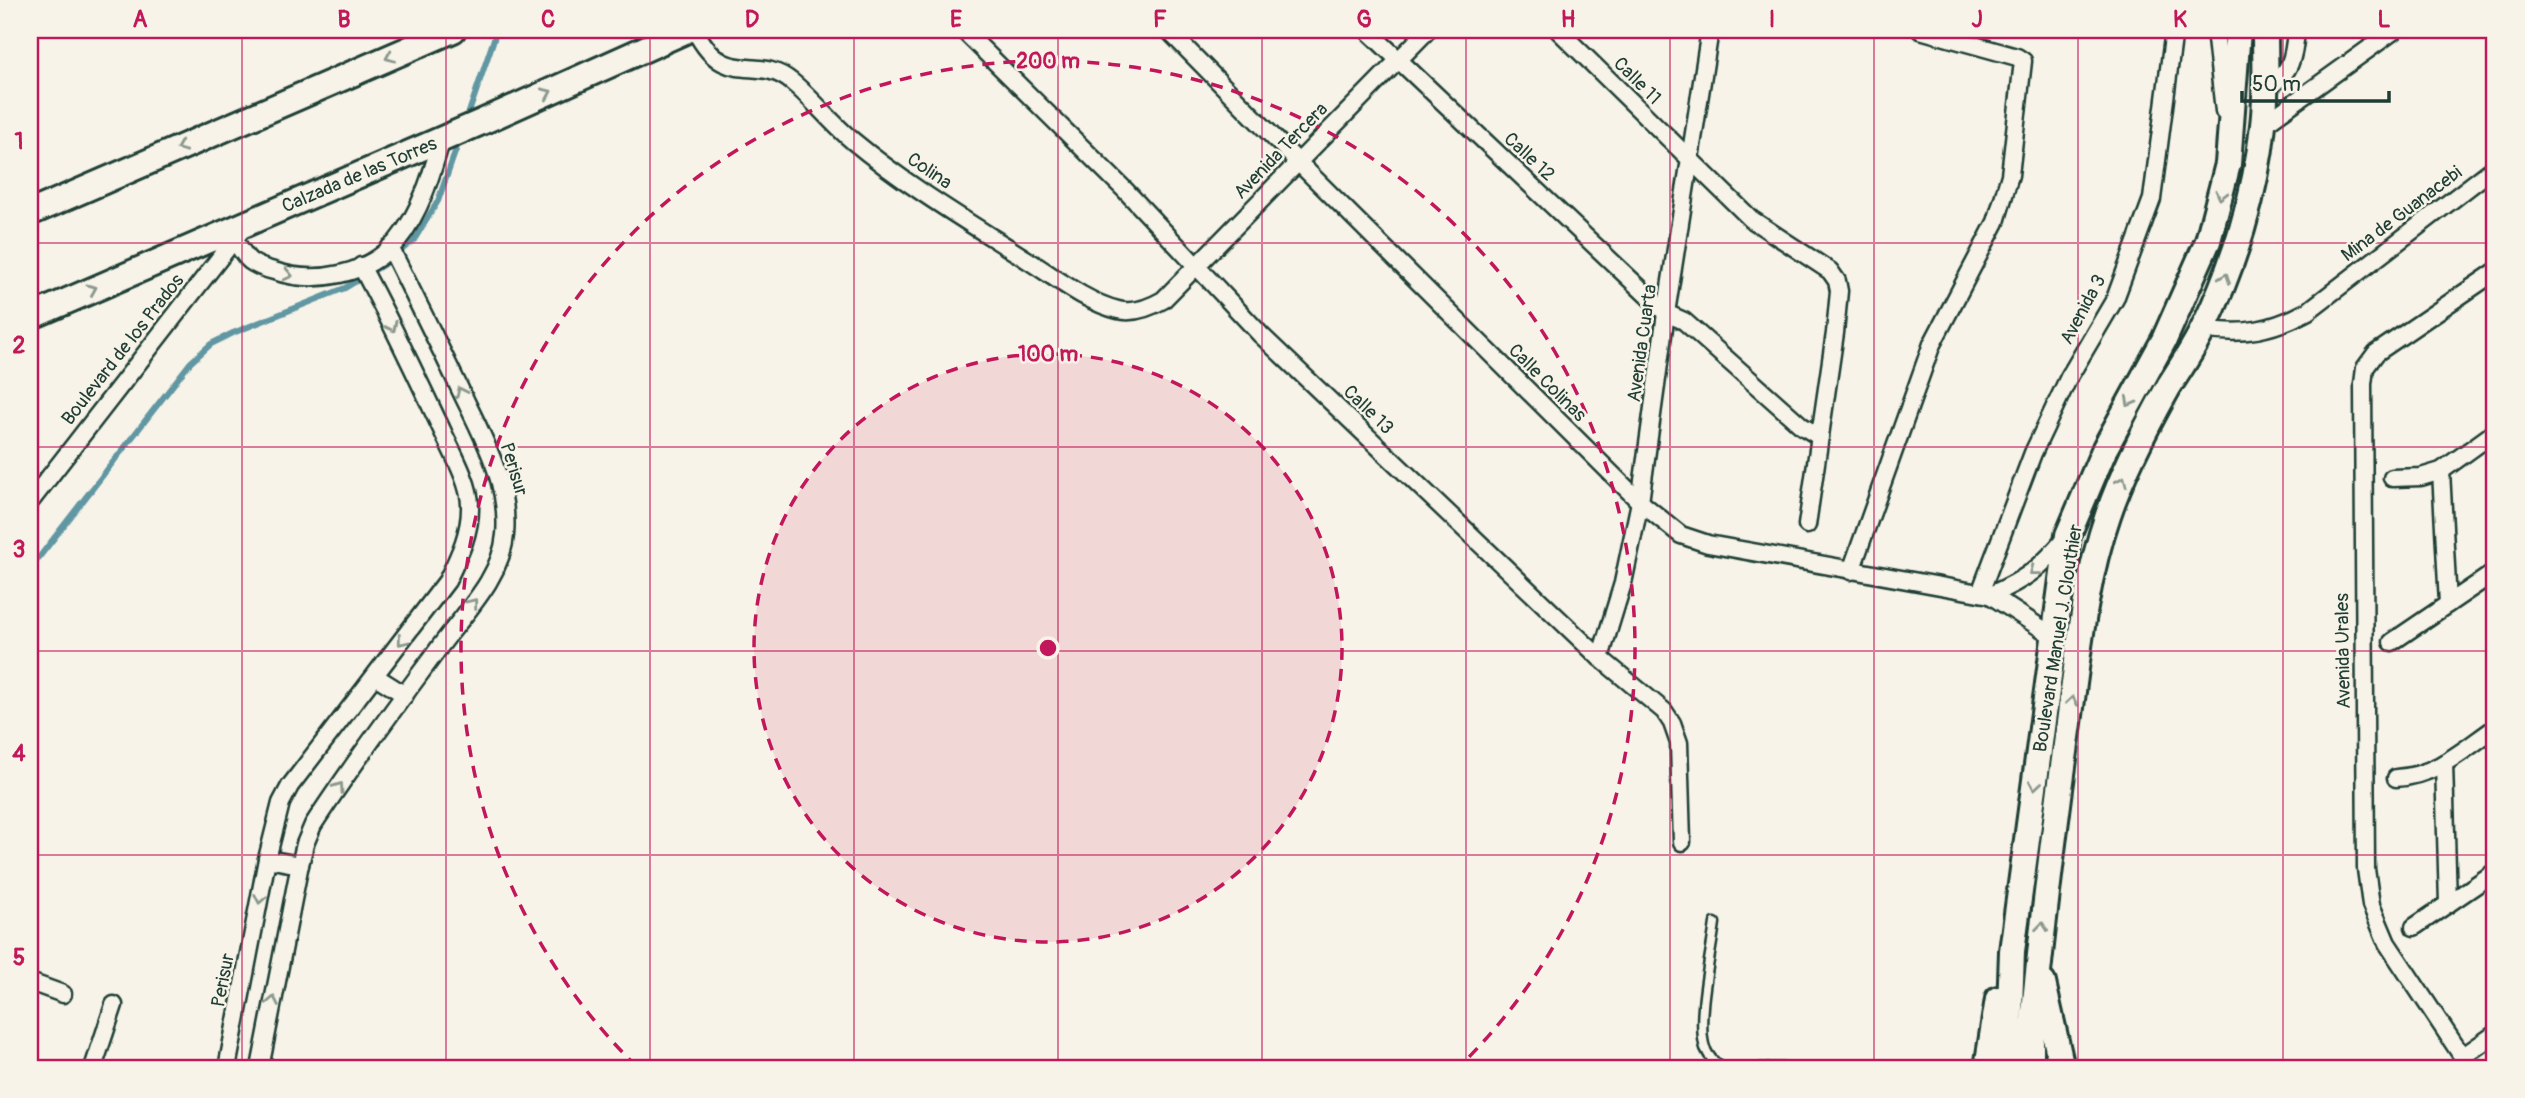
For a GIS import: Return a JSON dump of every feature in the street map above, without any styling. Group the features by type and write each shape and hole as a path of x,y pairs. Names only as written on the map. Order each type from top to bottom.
{"main road":[{"path":"30,213 453,30"},
{"name":"Calzada de las Torres","path":"30,317 241,231 412,151 687,30"},
{"name":"Boulevard Manuel J. Clouthier","path":"2008,1068 2012,951 2068,535 2105,448 2164,340 2208,241 2222,196 2228,164 2238,30"},
{"name":"Boulevard Manuel J. Clouthier","path":"2031,1068 2038,962 2074,683 2092,573 2101,538 2129,467 2168,389 2203,329 2237,246 2256,171 2263,125 2266,89 2265,30"},
{"path":"1987,1068 1989,1042 2003,977 2012,951"},
{"path":"2038,962 2062,1068"}],"street":[{"name":"Colina","path":"695,30 717,60 729,66 779,74 791,80 838,129 876,158 992,238 1080,292 1119,310 1140,310 1163,300"},
{"name":"Calle 13","path":"963,30 1125,190 1261,335 1600,658 1664,711 1672,723 1679,743 1682,842"},
{"name":"Calle Colinas","path":"1168,30 1640,502 1681,535 1699,541 1985,594 2053,636"},
{"name":"Calle 12","path":"1367,30 1666,313 1684,321 1802,426 1820,437"},
{"name":"Avenida Tercera","path":"1163,300 1428,30"},
{"name":"Calle 11","path":"1558,30 1751,219 1830,271 1837,281 1839,291 1835,333 1820,437"},
{"name":"Avenida Cuarta","path":"1600,658 1623,583 1640,502 1710,30"},
{"path":"1850,570 1932,344 1996,222 2012,161 2023,61 2017,57 1920,30"},
{"name":"Avenida 3","path":"1985,594 2033,453 2069,377 2115,299 2152,199 2174,30"},
{"path":"2215,30 2228,151"},
{"path":"2266,89 2280,80 2291,63 2296,30"},
{"path":"2263,125 2395,30"},
{"path":"241,231 248,259 257,266 299,278 340,274 361,266 390,247 415,213 431,176 442,138"},
{"name":"Mina de Guanacebi","path":"2203,329 2230,333 2279,325 2308,312 2495,167"},
{"name":"Boulevard de los Prados","path":"30,502 241,231"},
{"name":"Perisur","path":"260,1068 300,865 313,825 483,590 505,537 506,506 500,478 438,341 390,247"},
{"name":"Perisur","path":"227,1068 267,859 281,803 290,786 447,581 469,527 470,502 448,443 361,266"},
{"name":"Avenida Urales","path":"2466,1063 2387,943 2368,893 2365,869 2362,593 2363,384 2365,368 2376,353 2495,272"},
{"path":"2392,478 2421,477 2441,471 2495,432"},
{"path":"1807,525 1820,437"},
{"path":"2441,471 2448,604"},
{"path":"1985,594 2020,583 2045,563 2068,535"},
{"path":"2392,642 2495,572"},
{"path":"375,676 405,695"},
{"path":"2396,778 2428,773 2495,728"},
{"path":"2444,763 2448,904"},
{"path":"267,859 300,865"},
{"path":"2414,927 2495,872"},
{"path":"30,982 63,994"},
{"path":"93,1068 114,1005"},
{"path":"2466,1063 2495,1034"}],"lane":[{"path":"1715,923 1703,1017 1705,1048 1714,1063 1723,1068"},
{"path":"1760,1068 1786,1068"}],"waterway":[{"path":"466,121 497,30"},
{"path":"30,569 190,363 211,344 345,288 383,265 414,240 438,201 459,141"}]}
